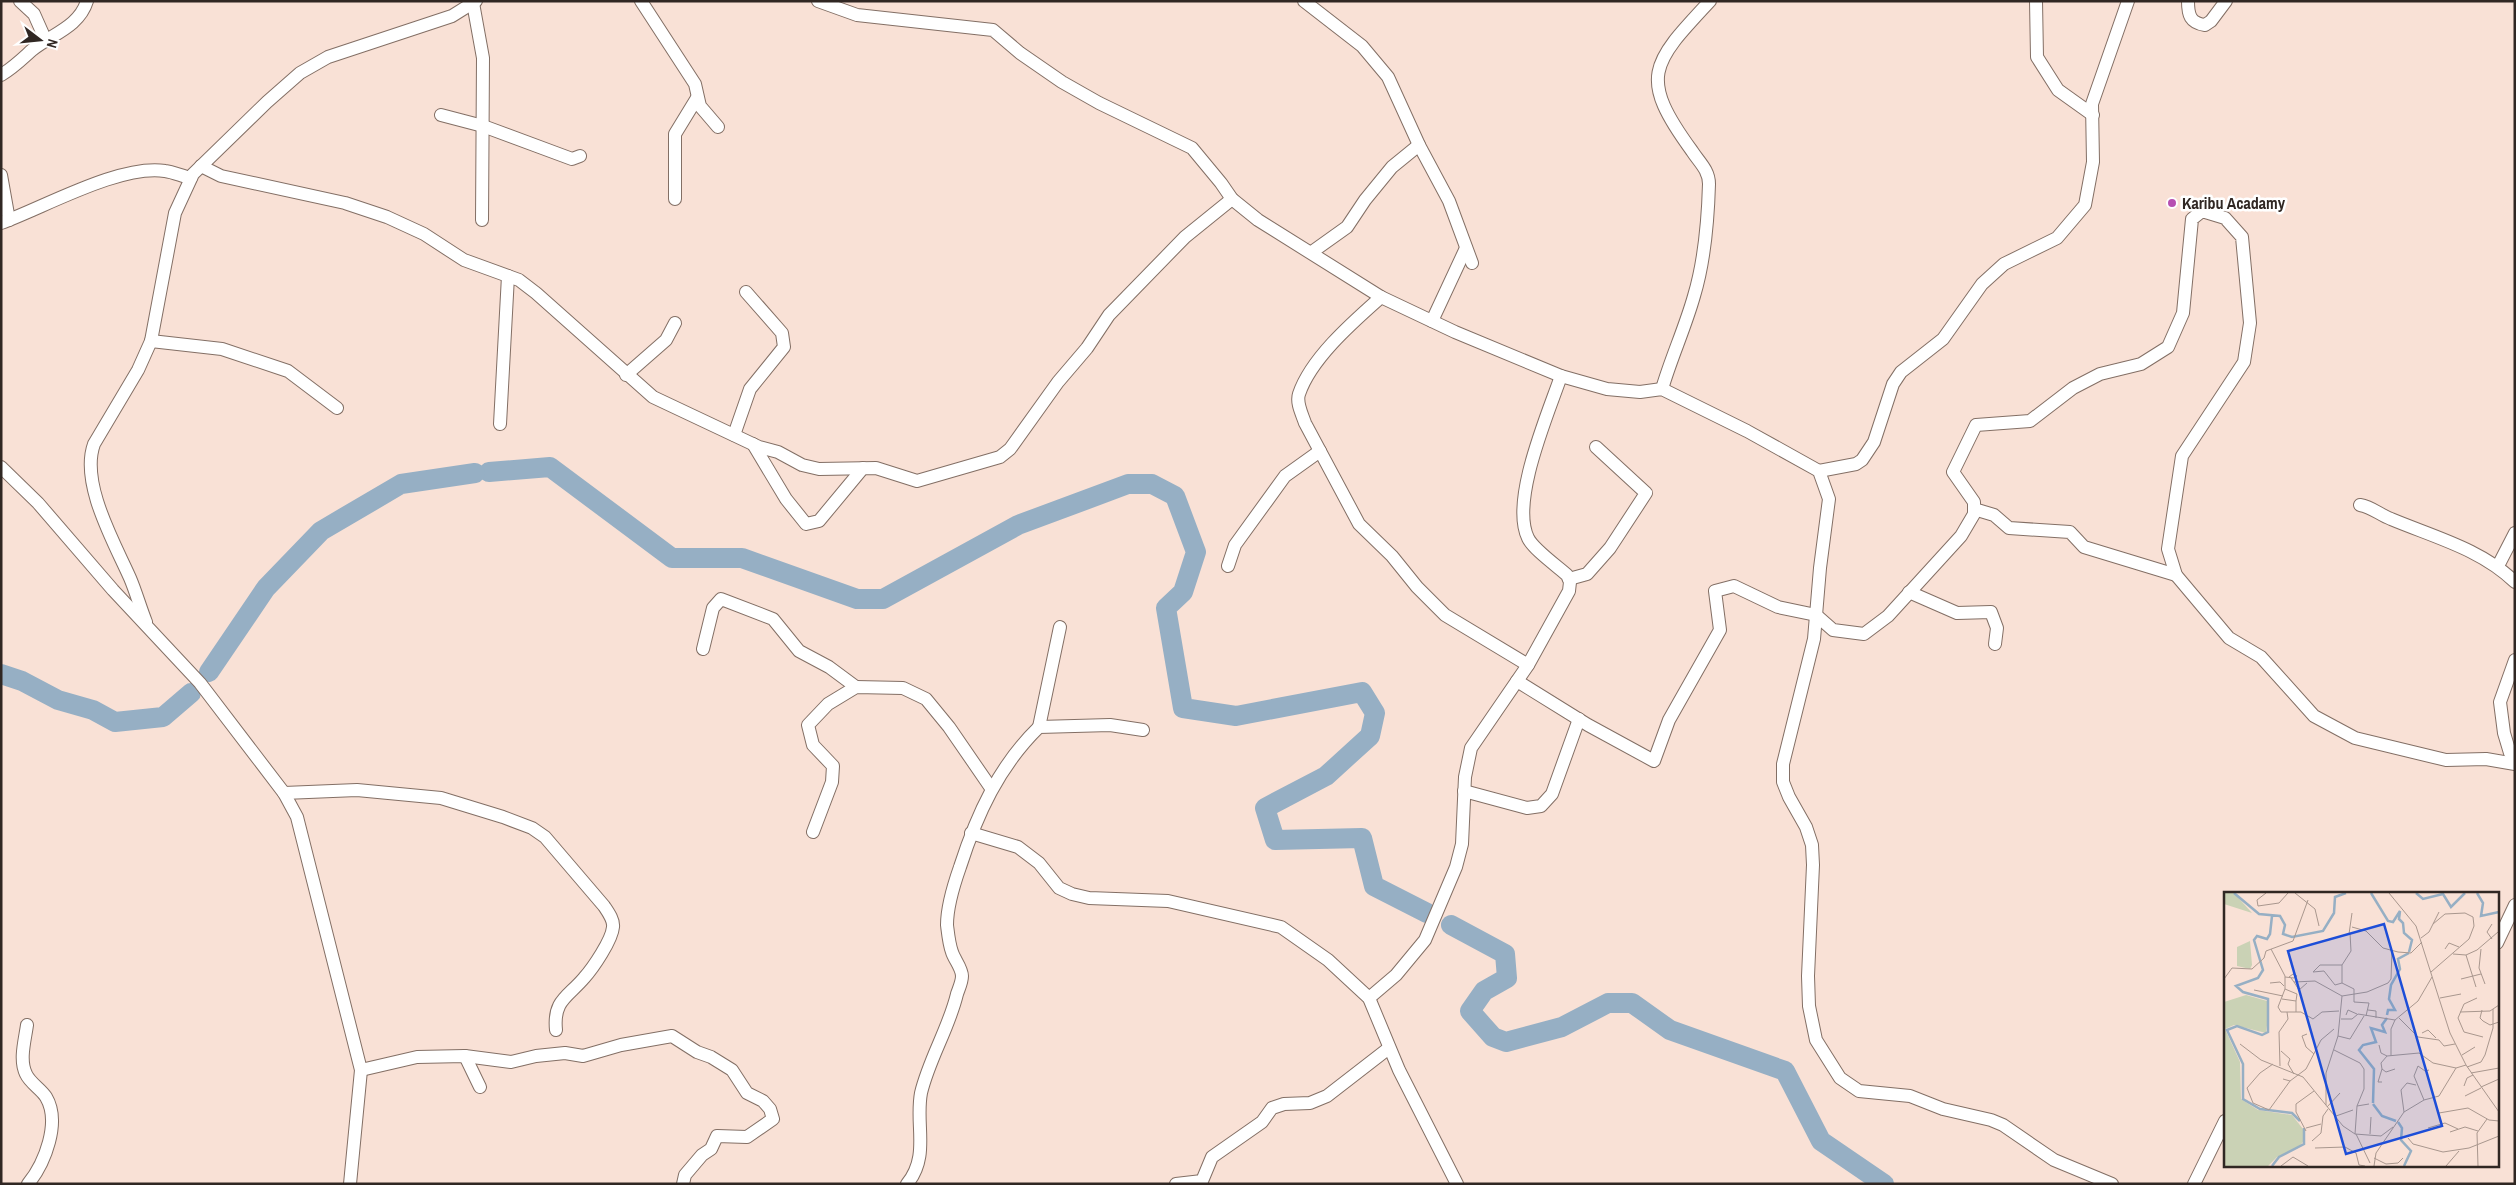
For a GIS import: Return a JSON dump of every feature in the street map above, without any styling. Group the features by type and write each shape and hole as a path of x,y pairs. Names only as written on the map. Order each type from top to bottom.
{"street":[{"path":"20,1 34,14 46,41"},
{"path":"1,75 46,41 70,26 84,13 87,1"},
{"path":"641,1 695,84 700,106 718,127"},
{"path":"818,1 858,15 993,30 1020,53 1062,82 1099,103 1192,148 1221,182 1232,199 1258,220 1312,252 1381,297 1561,376 1607,388 1640,392 1662,389 1747,431 1818,470 1856,464 1862,460 1874,442 1893,384 1901,372 1943,339 1982,284 2004,264 2057,238 2085,206 2093,162 2092,104 2128,1"},
{"path":"1304,1 1362,46 1388,78 1405,110 1419,145 1439,180 1472,263"},
{"path":"1662,389 1694,296 1704,236 1709,181 1706,168 1666,112 1659,94 1657,80 1668,47 1710,1"},
{"path":"2036,1 2037,57 2058,90 2093,115"},
{"path":"2188,1 2188,14 2192,20 2204,25 2211,21 2226,1"},
{"path":"147,627 97,497 90,475 90,454 138,370 151,341 176,213 191,178 200,166 300,74 328,57 452,16 474,2 482,58 482,220"},
{"path":"676,199 675,134 697,98"},
{"path":"441,115 483,126 572,159 580,156"},
{"path":"1312,252 1347,227 1392,167 1419,145"},
{"path":"200,166 221,176 345,203 387,217 424,234 464,260 519,280 653,397 753,444 819,469 876,468 917,481 1000,458 1010,448 1058,382 1087,348 1109,315 1185,237 1232,199"},
{"path":"1,175 5,221 114,177 142,171 164,170 191,178"},
{"path":"1517,681 1578,719 1654,761 1669,720 1720,630 1715,591 1734,586 1778,607 1816,615 1833,630 1864,634 1888,616 1961,536 1974,514 1974,502 1953,472 1976,425 2030,421 2073,388 2086,381 2100,374 2141,364 2168,347 2183,313 2192,219 2202,211 2224,218 2242,237 2250,323 2244,362 2182,456 2168,549 2176,576 2229,638 2261,657 2314,716 2355,738 2446,760 2486,759 2515,764"},
{"path":"1432,321 1466,248"},
{"path":"500,424 508,276"},
{"path":"734,435 750,389 784,347 782,333 746,292"},
{"path":"1381,297 1354,321 1316,364 1299,395 1299,407 1359,524 1392,556 1445,615 1528,665"},
{"path":"626,375 666,340 675,323"},
{"path":"151,341 222,349 288,371 337,408"},
{"path":"1370,998 1396,975 1426,940 1456,867 1462,844 1464,791 1471,748 1528,665 1569,592 1567,575 1528,540 1522,506 1536,446 1561,376"},
{"path":"753,444 786,499 806,524 818,521 863,468"},
{"path":"1568,579 1588,574 1610,548 1646,493 1596,448"},
{"path":"1228,566 1235,545 1285,476 1320,451"},
{"path":"1,467 64,532 147,627 200,683 284,793 298,816 361,1070 350,1184"},
{"path":"1818,470 1829,498 1814,639 1783,764 1783,782 1788,797 1806,827 1812,845 1813,865 1808,976 1809,1006 1816,1040 1840,1078 1859,1091 1910,1096 1943,1109 1991,1120 2003,1125 2054,1160 2112,1184"},
{"path":"2360,505 2371,507 2389,518 2447,540 2498,566 2515,582"},
{"path":"1974,509 1994,515 2009,528 2070,532 2084,547 2176,576"},
{"path":"2498,566 2515,534"},
{"path":"1909,592 1957,613 1991,612 1997,628 1995,644"},
{"path":"703,649 712,608 721,599 773,619 799,651 829,667 856,687"},
{"path":"907,1184 917,1168 922,1148 919,1122 921,1094 952,1016 962,974 951,951 947,924 954,885 971,833 991,788 1018,747 1039,727 1060,627"},
{"path":"2515,660 2503,691 2500,712 2508,746 2515,758"},
{"path":"813,832 832,782 833,766 813,745 808,725 828,704 856,687 903,688 926,699 966,749 991,788"},
{"path":"1464,791 1527,808 1541,806 1552,794 1578,719"},
{"path":"1039,727 1110,725 1143,730"},
{"path":"284,793 357,790 441,798 503,817 532,828 545,837 604,906 612,918 613,927 593,968 563,998 556,1017 556,1030"},
{"path":"971,833 1018,847 1039,863 1059,888 1072,894 1089,898 1168,901 1281,927 1328,960 1370,998 1389,1048 1457,1184"},
{"path":"2498,941 2515,905"},
{"path":"27,1025 22,1060 24,1069 26,1076 47,1098 51,1108 52,1127 49,1140 28,1184"},
{"path":"361,1070 417,1057 466,1056 511,1062 536,1056 565,1053 583,1056 621,1045 672,1036 697,1052 710,1057 737,1075 747,1093 763,1101 770,1109 773,1119 747,1137 716,1136 711,1149 702,1155 686,1175 684,1184"},
{"path":"1176,1184 1202,1181 1212,1157 1262,1122 1272,1108 1284,1104 1310,1103 1327,1096 1389,1048"},
{"path":"466,1056 480,1087"},
{"path":"2194,1184 2224,1123"}],"waterway":[{"path":"489,472 550,467 672,558 742,558 857,599 883,599 1018,525 1128,484 1152,484 1175,496 1196,552 1183,592 1166,608 1183,708 1236,716 1362,692 1375,713 1370,736 1326,776 1265,808 1275,840 1362,838 1374,886 1427,913"},
{"path":"209,672 266,588 321,531 401,484 475,473"},
{"path":"1,674 22,681 58,700 93,710 115,722 163,717 191,693"},
{"path":"1451,925 1505,954 1507,978 1484,991 1470,1011 1493,1037 1506,1042 1562,1027 1608,1003 1632,1003 1670,1030 1785,1071 1821,1141 1884,1184"}],"place":[{"name":"Karibu Acadamy","path":"2172,203"}]}
